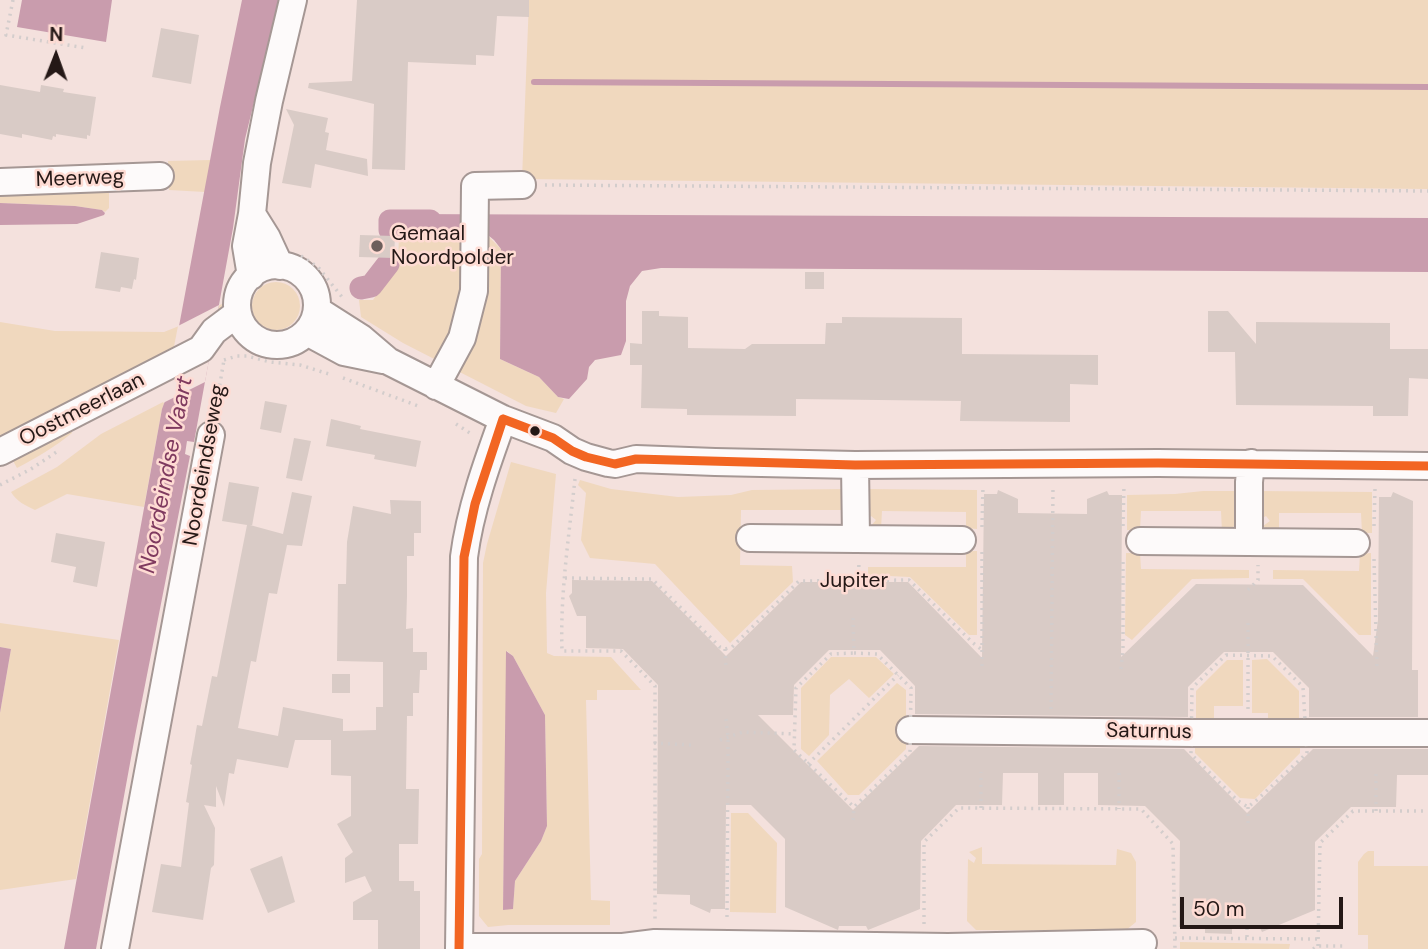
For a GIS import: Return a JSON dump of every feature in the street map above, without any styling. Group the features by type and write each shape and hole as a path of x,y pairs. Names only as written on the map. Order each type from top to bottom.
{"street":[{"path":"251,276 246,246 257,163 293,0"},
{"name":"Meerweg","path":"0,181 160,176"},
{"path":"432,397 462,338 474,291 475,186 522,185"},
{"path":"252,214 267,238 290,260 294,269 306,277 316,296 312,321 294,342 278,345 262,342 244,323 238,301 240,290 251,276 264,268 290,260"},
{"path":"312,321 343,328 361,338 432,397 503,419 552,438 578,436 617,448 636,459 855,465 1251,463 1428,466"},
{"path":"312,321 344,352 388,361"},
{"name":"Oostmeerlaan","path":"0,452 170,365 244,323"},
{"path":"503,419 466,539 464,557 459,948 623,947 655,943 924,947 1143,943"},
{"name":"Noordeindseweg","path":"115,949 211,435"},
{"path":"1249,541 1251,463"},
{"name":"Jupiter","path":"855,465 856,538"},
{"name":"Jupiter","path":"750,538 975,536"},
{"path":"1129,541 1368,544"},
{"path":"910,730 1051,731"},
{"name":"Saturnus","path":"1051,731 1428,733"}],"path":[{"path":"13,0 6,35 86,48"},
{"path":"522,185 1428,191"},
{"path":"290,260 318,267 347,304 349,311 343,328"},
{"name":"Noordeindseweg","path":"211,435 224,360 237,356 300,365 432,397"},
{"path":"450,421 493,447"},
{"path":"576,468 561,629 562,650 621,651 654,686 655,943"},
{"path":"982,668 975,536 983,480"},
{"path":"1051,731 1053,480"},
{"path":"1121,669 1129,541 1124,483"},
{"path":"1375,483 1368,544 1377,671"},
{"path":"565,578 652,579 720,647 726,649 726,666"},
{"name":"Jupiter","path":"726,649 732,647 799,581 909,580 982,650"},
{"name":"Jupiter","path":"853,618 854,653"},
{"path":"1248,620 1248,733"},
{"path":"853,820 854,807 910,752 911,688 877,654 831,654 796,688 794,750 854,807"},
{"path":"808,764 898,675"},
{"path":"726,719 727,918"},
{"path":"720,740 743,732 794,734"},
{"path":"654,743 691,745"},
{"path":"981,772 981,808"},
{"name":"Saturnus","path":"1119,773 1119,810"},
{"path":"1376,774 1376,811"},
{"path":"1248,807 1248,823"},
{"path":"924,947 925,842 959,808 1141,809 1173,844 1175,949"},
{"path":"1318,946 1320,843 1353,811 1428,811"},
{"path":"1247,928 1247,939"},
{"path":"1175,938 1319,939"},
{"path":"1313,949 1318,946 1348,946"}],"shaded area":[{"path":"529,0 1428,0 1428,189 522,179"},
{"path":"211,160 205,192 169,190 168,161"},
{"path":"109,185 109,208 105,212 75,206 0,203 0,195 8,195 15,188"},
{"path":"483,231 501,249 500,359 539,377 558,397 564,399 556,413 526,406 403,343 361,317 359,300 373,300 398,263 399,235"},
{"path":"276,282 293,289 300,306 293,323 276,330 259,323 252,306 259,289"},
{"path":"225,304 221,312 174,349 0,441 0,322 55,331 164,332"},
{"path":"165,401 144,507 67,494 35,510 19,501 11,492 57,467 101,434"},
{"path":"70,428 72,433 66,438 17,468 11,457"},
{"path":"511,462 556,474 546,593 547,653 554,656 611,657 641,690 597,690 597,700 586,700 591,900 610,901 610,925 488,927 479,916 479,859 482,854 483,563","holes":["507,651 513,656 545,715 547,826 541,841 515,881 513,908 503,910"]},
{"path":"580,480 611,489 678,497 731,495 752,490 846,489 846,510 741,510 740,565 792,566 793,582 730,643 655,564 590,558 581,540 586,493 578,485"},
{"path":"865,489 977,490 977,529 966,528 966,512 882,511 881,529 871,526 876,520 871,516 867,520"},
{"path":"1241,491 1239,522 1228,531 1222,532 1221,511 1141,511 1140,530 1127,530 1127,495"},
{"path":"1258,491 1372,492 1372,533 1362,533 1361,513 1279,513 1279,531 1271,531 1263,526 1270,521 1266,516 1259,520"},
{"path":"966,551 977,551 977,635 969,635 910,577 868,575 868,567 966,567"},
{"path":"1126,553 1140,553 1141,569 1249,570 1249,578 1192,579 1132,640 1125,635"},
{"path":"1371,553 1371,635 1359,635 1303,579 1273,579 1273,570 1359,571 1360,554"},
{"path":"0,623 119,640 76,879 0,890 0,713 11,649 0,647"},
{"path":"831,657 876,657 894,674 869,698 849,679 830,695 829,735 809,756 801,749 801,688"},
{"path":"1267,659 1299,691 1299,729 1268,729 1268,713 1252,713 1252,660"},
{"path":"1227,660 1243,660 1243,706 1214,706 1214,729 1196,728 1196,691"},
{"path":"897,683 906,690 906,749 859,795 848,795 817,761"},
{"path":"1195,738 1300,738 1300,753 1255,799 1240,798 1195,753"},
{"path":"731,813 748,813 777,843 776,913 730,912"},
{"path":"982,847 982,864 1116,865 1117,849 1131,853 1136,862 1136,922 1125,931 976,930 967,921 968,859 974,863 976,858 969,852"},
{"path":"1368,851 1374,851 1374,866 1428,866 1428,949 1368,949 1368,935 1358,935 1358,862"},
{"path":"1180,942 1290,944 1289,949 1180,949"}],"water":[{"path":"22,0 112,0 106,42 17,27"},
{"name":"Noordeindse Vaart","path":"242,0 279,0 245,139 233,228 194,442 187,441 185,454 190,456 96,949 64,949 162,409"},
{"path":"0,203 75,206 102,210 105,213 77,224 0,225"},
{"path":"399,214 1428,218 1428,272 661,268 642,271 630,286 626,301 626,341 621,355 595,360 589,367 587,379 569,399 558,397 539,377 500,359 501,249 494,240 483,231 399,235"},
{"path":"0,647 11,649 0,713"},
{"path":"506,651 513,656 545,715 547,826 541,841 515,881 513,909 503,910"}],"pier":[{"path":"219,305 205,382 163,403 178,326"}],"building":[{"path":"357,0 529,0 529,17 497,16 494,56 476,55 476,65 408,62 405,170 372,169 374,104 308,88 309,83 352,81"},
{"path":"161,28 199,35 191,84 152,77"},
{"path":"0,85 40,92 41,85 64,89 63,92 96,97 90,136 87,135 87,139 56,134 52,140 22,134 22,138 0,134"},
{"path":"286,109 328,118 325,132 329,133 326,150 367,159 368,176 315,164 311,188 282,183 294,125"},
{"name":"Gemaal Noordpolder","path":"360,235 395,236 394,258 359,257"},
{"path":"101,252 139,258 132,289 121,287 120,292 95,288"},
{"path":"805,272 824,272 824,289 805,289"},
{"path":"642,311 659,311 659,316 688,317 688,348 745,349 752,344 825,344 826,323 842,323 842,317 962,318 962,354 1098,355 1098,385 1070,384 1070,422 960,421 961,401 796,399 796,416 687,415 687,409 641,408 642,365 630,365 630,343 642,344"},
{"path":"1208,311 1228,311 1256,344 1256,322 1390,323 1390,349 1428,349 1428,379 1409,378 1408,416 1373,416 1373,406 1236,405 1235,352 1208,352"},
{"path":"265,401 287,405 281,433 260,429"},
{"path":"331,419 361,426 360,429 421,441 416,467 374,459 375,455 326,446"},
{"path":"294,438 311,441 302,481 286,478"},
{"path":"229,482 259,487 252,526 283,534 292,492 312,496 302,546 287,545 277,594 269,593 256,662 251,661 238,728 278,736 283,707 343,719 343,731 376,730 376,707 383,707 383,662 337,661 338,584 346,584 347,542 353,506 391,514 390,500 421,501 421,533 414,533 414,556 407,556 406,629 413,628 413,652 427,652 427,670 420,670 419,693 413,693 413,716 407,716 406,789 419,789 418,844 399,844 399,881 414,881 414,891 420,891 420,949 378,949 378,920 353,920 353,902 372,891 365,876 345,883 345,858 353,852 337,824 351,816 351,776 331,775 331,740 295,740 288,768 237,759 234,774 229,773 224,807 216,786 216,807 204,805 215,828 214,865 211,868 203,920 152,912 161,864 181,867 189,803 186,802 190,764 197,725 202,726 212,676 217,677 247,525 222,521"},
{"path":"998,490 1018,499 1018,513 1087,514 1087,499 1107,491 1109,495 1122,495 1121,657 1196,584 1303,585 1373,656 1378,620 1379,497 1391,497 1393,492 1413,501 1412,670 1418,670 1418,717 1309,717 1309,688 1273,652 1224,652 1188,687 1188,717 915,714 915,686 880,650 829,650 794,685 793,715 758,715 853,810 919,746 1184,749 1247,813 1313,749 1428,749 1428,775 1397,775 1396,807 1351,807 1315,842 1315,910 1262,932 1260,928 1232,928 1232,934 1205,933 1205,927 1179,927 1180,841 1145,806 1098,805 1098,773 1064,773 1064,805 1038,805 1038,773 1003,773 1002,805 956,805 921,841 920,909 868,930 866,926 839,926 838,930 785,907 785,839 751,805 726,805 725,909 711,909 710,913 690,904 690,895 657,894 658,685 623,649 586,648 586,616 577,616 569,596 572,593 572,580 652,581 726,656 801,582 908,582 982,658 984,494 997,494"},
{"path":"56,533 105,542 97,587 73,582 76,567 51,562"},
{"path":"332,674 350,674 350,693 332,693"},
{"path":"282,856 295,902 268,913 250,869"}],"waterway":[{"path":"534,82 1428,87"},
{"path":"390,230 390,221 430,221"},
{"path":"361,288 371,286 388,264"}],"transit line":[{"path":"503,419 553,438 586,457 615,464 636,459 855,465 1158,463 1428,466"},
{"path":"459,949 464,557 475,504 503,419"}],"place":[{"name":"Gemaal Noordpolder","path":"377,246"}]}
